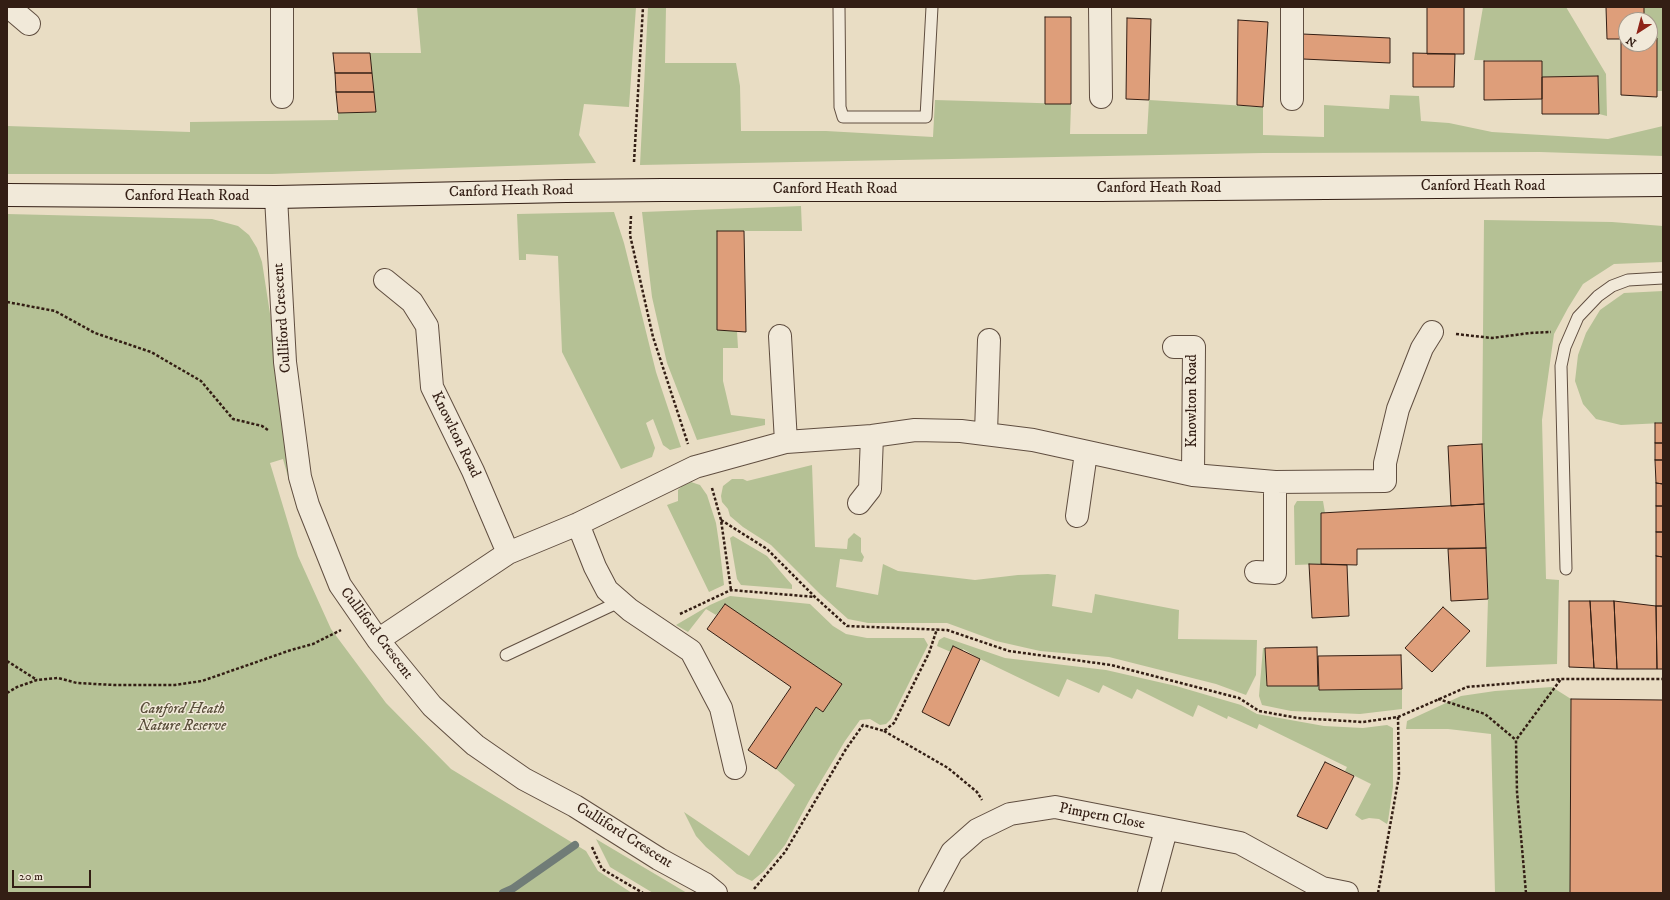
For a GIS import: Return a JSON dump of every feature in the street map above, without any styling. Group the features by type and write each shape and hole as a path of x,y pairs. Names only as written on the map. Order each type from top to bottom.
{"street":[{"path":"9,7 29,24"},
{"path":"282,7 282,97"},
{"path":"1100,7 1101,97"},
{"path":"1292,7 1292,99"},
{"name":"Canford Heath Road","path":"7,195 276,197 662,190 1092,190 1663,185"},
{"name":"Culliford Crescent","path":"276,197 285,362 300,477 308,505 340,584 378,640 432,706 475,745 524,778 575,806 659,859 705,884 716,893"},
{"name":"Knowlton Road","path":"385,280 412,302 427,326 432,388 473,471 508,553"},
{"path":"378,640 508,553 578,524 700,465 786,442 872,436 915,430 986,434 1033,440 1086,453 1193,475 1275,482 1385,481 1384,463 1398,409 1422,348 1432,332"},
{"path":"780,336 786,442"},
{"path":"986,434 989,340"},
{"name":"Knowlton Road","path":"1174,347 1194,347 1193,475"},
{"path":"859,503 870,489 872,436"},
{"path":"1077,516 1086,453"},
{"path":"1256,572 1275,572 1275,482"},
{"path":"578,524 595,567 607,590 630,610 691,651 721,708 735,768"},
{"name":"Pimpern Close","path":"930,893 952,852 978,830 1010,814 1054,807 1166,830 1240,843 1322,888 1348,893"},
{"name":"Pimpern Close","path":"1149,893 1166,830"}],"lane":[{"path":"839,7 840,107 843,117 926,117 932,7"},
{"path":"1566,569 1561,366 1565,347 1578,317 1588,305 1612,286 1628,280 1663,278"},
{"path":"506,655 621,601"}],"path":[{"path":"634,162 643,7"},
{"path":"631,216 630,235 652,337 721,520 731,590"},
{"path":"7,302 55,311 94,333 151,352 201,381 233,419 262,426 271,432"},
{"path":"1432,332 1492,338 1530,333 1571,332"},
{"path":"721,520 767,548 815,597 847,626 947,630 1009,651 1111,665 1239,698 1259,711 1298,718 1363,722 1398,717 1467,687 1561,679 1663,679"},
{"path":"654,626 731,590 815,597"},
{"path":"7,693 17,687 37,680 58,678 77,683 144,686 175,685 202,681 313,644 342,629"},
{"path":"884,731 894,723 929,653 937,629"},
{"path":"7,661 37,680"},
{"path":"1526,893 1517,792 1516,740 1561,679"},
{"path":"1438,699 1485,714 1516,740"},
{"path":"1378,893 1399,776 1398,717"},
{"path":"754,889 785,852 846,749 863,725 884,731 948,768 977,792 995,821"}],"green space":[{"path":"417,7 636,7 629,107 584,104 579,135 596,163 272,174 7,174 7,126 190,132 190,122 338,120 338,113 375,112 370,53 421,53"},
{"path":"648,7 666,7 665,63 736,63 740,86 741,131 826,131 933,137 935,100 1071,104 1070,134 1147,134 1149,100 1263,107 1263,135 1324,137 1324,105 1389,109 1390,95 1419,96 1421,121 1449,123 1492,132 1608,139 1663,126 1663,156 1540,152 1263,153 640,165"},
{"path":"1483,7 1566,7 1606,74 1607,116 1599,114 1598,76 1542,77 1542,61 1474,60"},
{"path":"1644,7 1663,7 1663,91 1657,91 1658,12 1644,12"},
{"path":"801,206 802,231 717,231 717,330 737,331 738,348 723,348 723,381 731,415 765,419 765,425 697,440 667,363 652,297 642,212"},
{"path":"614,212 624,243 656,372 681,447 670,450 663,445 653,419 646,423 655,448 652,457 621,469 562,352 558,256 526,254 526,260 519,260 517,214"},
{"name":"Canford Heath Nature Reserve","path":"7,214 212,219 238,226 249,235 257,248 262,262 302,508 297,509 283,459 270,463 298,556 331,629 386,703 451,769 586,851 598,871 632,893 7,893"},
{"path":"1484,220 1612,222 1663,226 1663,262 1614,264 1583,284 1554,334 1542,420 1546,579 1559,580 1557,664 1486,667 1488,599 1482,444"},
{"path":"1663,291 1663,423 1621,425 1596,419 1583,404 1575,381 1578,355 1586,333 1600,310 1624,293"},
{"path":"812,465 815,547 847,549 848,539 854,533 861,538 861,552 864,557 862,562 840,559 836,587 878,595 883,564 898,571 975,580 1018,575 1056,575 1052,606 1092,613 1095,594 1179,610 1178,639 1257,640 1256,675 1246,695 1216,684 1109,657 1040,651 996,641 947,623 868,623 848,619 820,594 771,545 743,527 730,516 728,509 722,502 721,496 723,486 732,479 743,479 747,481"},
{"path":"691,482 700,485 707,495 716,523 724,585 709,592 667,505 678,501 678,490 682,486"},
{"path":"1297,501 1323,501 1325,513 1321,513 1321,564 1295,565 1294,506"},
{"path":"733,536 767,556 792,585 792,589 741,585 737,579 730,538"},
{"path":"730,596 810,604 833,626 846,634 867,638 924,638 928,645 891,719 886,724 880,725 870,719 860,720 845,741 809,801 785,845 763,872 752,881 737,874 706,847 696,836 684,812 749,856 795,785 776,769 816,707 823,712 834,695 725,605 716,615 706,609 688,632 676,625 710,605"},
{"path":"944,637 1005,658 1106,670 1176,686 1241,705 1257,714 1324,726 1363,728 1387,725 1393,728 1393,787 1387,824 1379,819 1369,818 1362,820 1355,815 1371,784 1345,771 1347,767 1259,724 1257,729 1228,716 1227,719 1198,705 1193,717 1137,689 1132,699 1103,685 1099,693 1067,679 1059,697 980,659 963,649 960,656 937,646 939,640"},
{"path":"1263,648 1265,648 1267,686 1318,686 1319,690 1402,689 1402,709 1360,714 1291,711 1262,705 1259,696"},
{"path":"1552,687 1571,699 1570,893 1495,893 1491,734 1448,729 1406,729 1407,721 1461,696 1495,691"},
{"path":"596,839 687,893 653,893 610,867"}],"building":[{"path":"1427,7 1464,7 1464,54 1427,54"},
{"path":"1606,7 1644,7 1644,12 1618,12 1618,39 1607,39"},
{"path":"1045,17 1071,17 1071,104 1045,104"},
{"path":"1127,18 1151,19 1149,100 1126,99"},
{"path":"1238,20 1268,22 1263,107 1237,105"},
{"path":"1302,34 1390,38 1390,63 1303,59"},
{"path":"1621,52 1657,52 1657,97 1621,95"},
{"path":"333,53 370,53 372,73 335,73"},
{"path":"1413,53 1455,54 1454,87 1413,87"},
{"path":"1484,61 1542,61 1542,99 1484,100"},
{"path":"335,73 372,73 374,92 336,92"},
{"path":"1598,76 1599,114 1542,114 1542,77"},
{"path":"336,92 374,92 376,112 338,113"},
{"path":"717,231 744,231 746,332 717,330"},
{"path":"1655,423 1663,423 1663,443 1655,443"},
{"path":"1655,443 1663,443 1663,460 1655,460"},
{"path":"1482,444 1484,504 1451,506 1448,446"},
{"path":"1655,460 1663,460 1663,484 1656,483"},
{"path":"1656,483 1663,484 1663,506 1656,506"},
{"path":"1484,504 1486,548 1357,549 1357,565 1321,564 1321,513"},
{"path":"1656,506 1663,506 1663,532 1656,532"},
{"path":"1656,532 1663,532 1663,557 1656,556"},
{"path":"1486,548 1488,599 1451,601 1448,549"},
{"path":"1656,556 1663,557 1663,606 1656,606"},
{"path":"1309,564 1347,565 1349,616 1312,618"},
{"path":"1569,601 1590,601 1594,668 1569,667"},
{"path":"1590,601 1614,601 1617,669 1594,668"},
{"path":"1614,601 1656,606 1657,669 1617,669"},
{"path":"725,604 842,684 823,712 816,707 776,769 748,750 791,687 707,629"},
{"path":"1656,606 1663,606 1663,669 1657,669"},
{"path":"1443,607 1470,631 1432,672 1405,648"},
{"path":"953,646 980,659 949,726 922,712"},
{"path":"1317,647 1318,686 1267,686 1265,648"},
{"path":"1401,655 1402,689 1319,690 1318,656"},
{"path":"1571,699 1663,700 1663,893 1570,893"},
{"path":"1325,762 1354,776 1327,829 1297,816"}],"waterway":[{"path":"503,893 512,889 575,845"}]}
